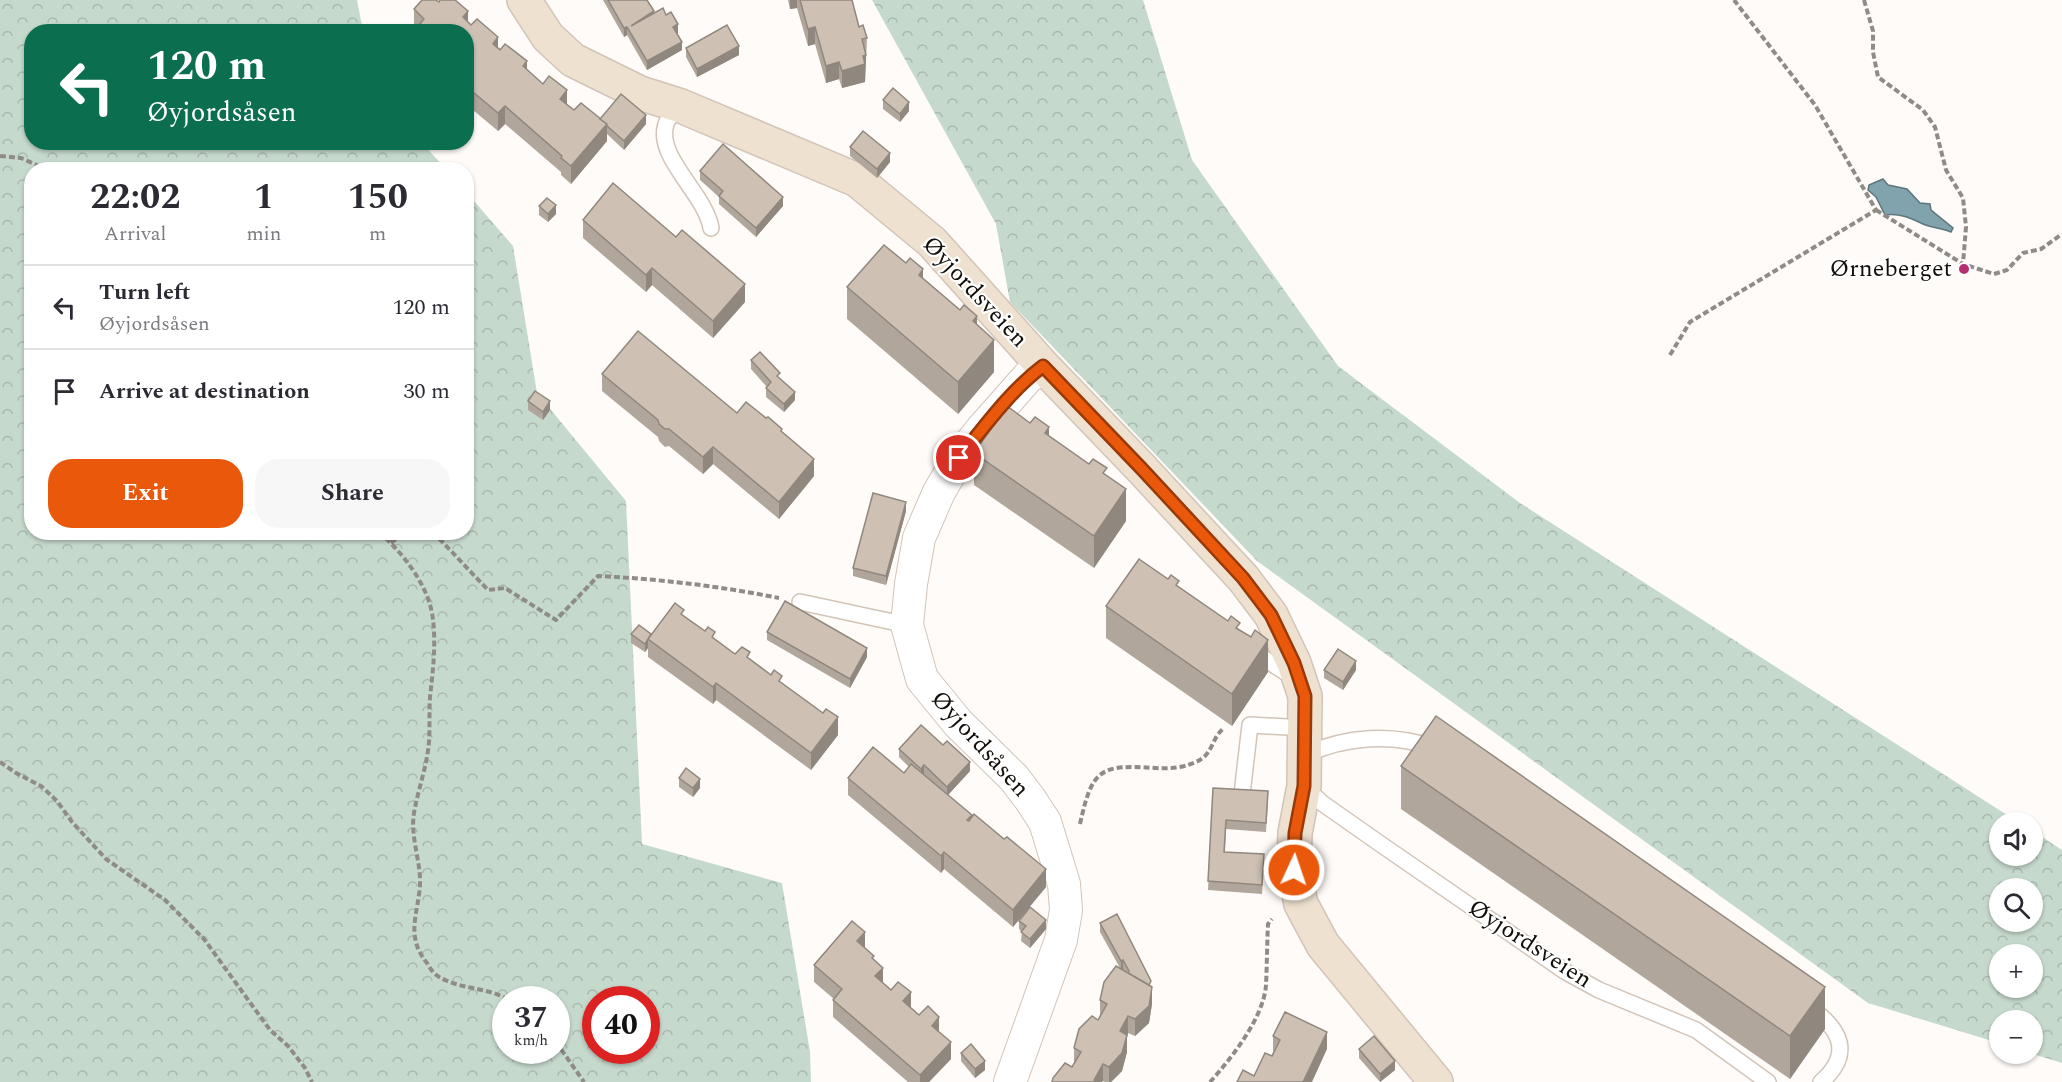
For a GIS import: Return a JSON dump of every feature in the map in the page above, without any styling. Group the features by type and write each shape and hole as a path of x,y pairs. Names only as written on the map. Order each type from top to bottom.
{"street":[{"name":"Øyjordsveien","path":"524,0 548,37 573,60 640,93 681,106 857,180 932,242 1043,366 1243,578 1271,615 1294,663 1305,696 1304,756 1295,833 1294,870 1301,904 1323,945 1436,1082"},
{"name":"Øyjordsåsen","path":"1010,1082 1061,940 1066,910 1064,884 1045,822 1014,778 958,723 922,680 907,625 919,538 939,492 959,458 982,429 1028,377 1043,366"}],"lane":[{"path":"681,106 666,122 664,137 669,154 710,217 711,228"},
{"path":"800,602 907,625"},
{"path":"1241,644 1300,682"},
{"path":"1242,794 1250,724 1304,756 1337,742 1390,738 1434,748 1451,758"},
{"name":"Øyjordsveien","path":"1304,756 1322,802 1379,843 1566,972 1599,990 1696,1030 1768,1082"},
{"path":"1794,997 1822,1016 1837,1034 1841,1050 1837,1063 1821,1082"}],"path":[{"path":"1734,0 1815,105 1876,210 1963,264 1994,274 2007,270 2023,253 2041,249 2062,234"},
{"path":"1864,0 1873,31 1873,52 1878,77 1923,110 1935,127 1946,170 1962,198 1966,227 1963,264"},
{"path":"0,156 28,162"},
{"path":"1670,355 1690,322 1876,210"},
{"path":"388,540 420,583 429,601 433,618 435,648 429,704 429,743 413,815 413,831 420,874 413,926 416,947 435,974 455,984 492,991"},
{"path":"391,543 395,540"},
{"path":"441,540 488,590 505,588 556,620 598,576 653,579 718,587 800,602"},
{"path":"1078,835 1090,789 1105,770 1135,766 1167,769 1183,767 1204,758 1214,745 1218,733 1224,728 1250,724"},
{"path":"0,762 41,786 57,801 72,822 106,859 165,900 204,939 270,1030 288,1046 305,1068 312,1082"},
{"path":"1210,1082 1242,1042 1261,1007 1266,986 1268,924 1272,918 1301,904"},
{"path":"570,1062 584,1082"}],"green space":[{"path":"0,0 357,0 362,24 24,24 24,150 428,150 440,162 24,162 24,540 474,540 474,201 513,246 537,393 626,501 642,844 782,883 810,1052 811,1082 0,1082"},
{"path":"872,0 1143,0 1192,160 1338,366 1520,503 2002,812 1989,812 1989,866 2043,866 2043,838 2062,850 2062,1063 2043,1057 2043,1010 1989,1010 1989,1040 1868,1003 1257,561 1010,302 996,224"}],"water":[{"path":"1883,179 1888,185 1907,189 1920,203 1930,204 1931,210 1953,228 1951,232 1905,216 1885,215 1876,197 1868,190 1869,185"}],"building":[{"path":"422,0 439,2 440,0 455,0 468,11 463,17 470,24 420,24 424,19 414,9"},
{"path":"608,0 647,0 654,11 631,26 663,8 666,15 671,12 678,24 673,27 682,42 647,61"},
{"path":"800,0 852,0 859,27 863,25 867,38 862,39 866,55 863,56 865,64 842,71 839,62 826,66 815,27 808,29"},
{"path":"477,19 498,37 493,44 500,50 505,44 527,61 523,66 543,84 549,76 567,90 560,99 574,110 581,103 607,124 571,166 505,106 498,113 474,93 474,24 472,24"},
{"path":"727,25 739,46 697,69 686,48"},
{"path":"893,88 909,102 900,114 883,100"},
{"path":"621,94 646,115 624,141 600,119"},
{"path":"863,131 890,153 877,169 850,147"},
{"path":"723,144 783,197 756,228 719,196 723,191 700,171"},
{"path":"613,183 676,237 682,230 745,284 713,321 652,268 646,275 583,220"},
{"path":"547,198 556,205 548,214 539,206"},
{"path":"884,245 906,263 910,258 923,269 919,275 960,310 964,305 977,316 973,321 994,340 958,382 847,287"},
{"path":"638,331 737,413 746,402 766,418 768,417 814,459 779,502 713,447 703,457 669,429 665,429 658,420 602,374"},
{"path":"760,352 780,373 777,376 795,392 784,404 766,388 771,382 751,360"},
{"path":"535,391 550,401 543,412 528,401"},
{"path":"1007,406 1030,423 1035,417 1049,427 1045,433 1089,464 1093,459 1107,468 1103,473 1126,489 1094,536 974,453"},
{"path":"873,493 906,502 886,576 853,568"},
{"path":"1139,559 1168,579 1171,575 1179,581 1176,585 1228,621 1231,616 1240,623 1236,628 1251,637 1255,630 1268,640 1232,694 1106,606"},
{"path":"785,601 867,648 850,679 767,632"},
{"path":"675,603 684,610 681,614 705,631 708,627 715,632 712,637 735,654 742,647 750,652 747,657 771,675 774,670 782,676 779,681 823,713 826,709 838,717 811,753 716,683 713,687 648,639"},
{"path":"639,625 651,634 645,644 631,634"},
{"path":"1338,649 1356,661 1343,682 1324,670"},
{"path":"1436,716 1825,987 1790,1036 1401,766"},
{"path":"921,725 943,745 947,741 970,762 947,787 924,765 921,769 899,749"},
{"path":"873,747 904,773 911,764 972,815 967,820 969,821 974,814 1046,869 1013,910 944,852 941,856 848,778"},
{"path":"686,768 700,779 693,788 679,778"},
{"path":"1213,788 1268,791 1266,823 1226,820 1224,852 1264,854 1262,885 1208,881"},
{"path":"1030,907 1046,920 1030,939 1021,932 1026,926 1019,921"},
{"path":"1117,914 1151,981 1149,985 1128,973 1123,960 1121,961 1100,923"},
{"path":"852,921 865,932 857,941 874,956 872,958 883,968 875,976 891,990 898,982 911,992 903,1001 919,1015 928,1006 939,1017 932,1026 951,1042 920,1075 833,1000 842,989 814,965"},
{"path":"1116,966 1152,987 1149,1006 1135,1019 1128,1016 1120,1031 1127,1035 1122,1053 1109,1067 1103,1064 1094,1080 1099,1082 1052,1082 1065,1063 1072,1067 1081,1052 1074,1048 1079,1029 1092,1016 1098,1020 1107,1004 1100,1000 1104,982"},
{"path":"1285,1012 1327,1032 1303,1082 1237,1082 1243,1070 1254,1076 1265,1053 1272,1056 1280,1040 1273,1036"},
{"path":"1374,1036 1395,1061 1380,1074 1359,1049"},
{"path":"971,1044 985,1061 975,1069 961,1053"}],"place":[{"name":"Ørneberget","path":"1964,269"}],"route":[{"path":"959,458 1028,377 1043,366 1243,578 1271,615 1294,663 1305,696 1304,786 1295,833 1294,870"}]}
